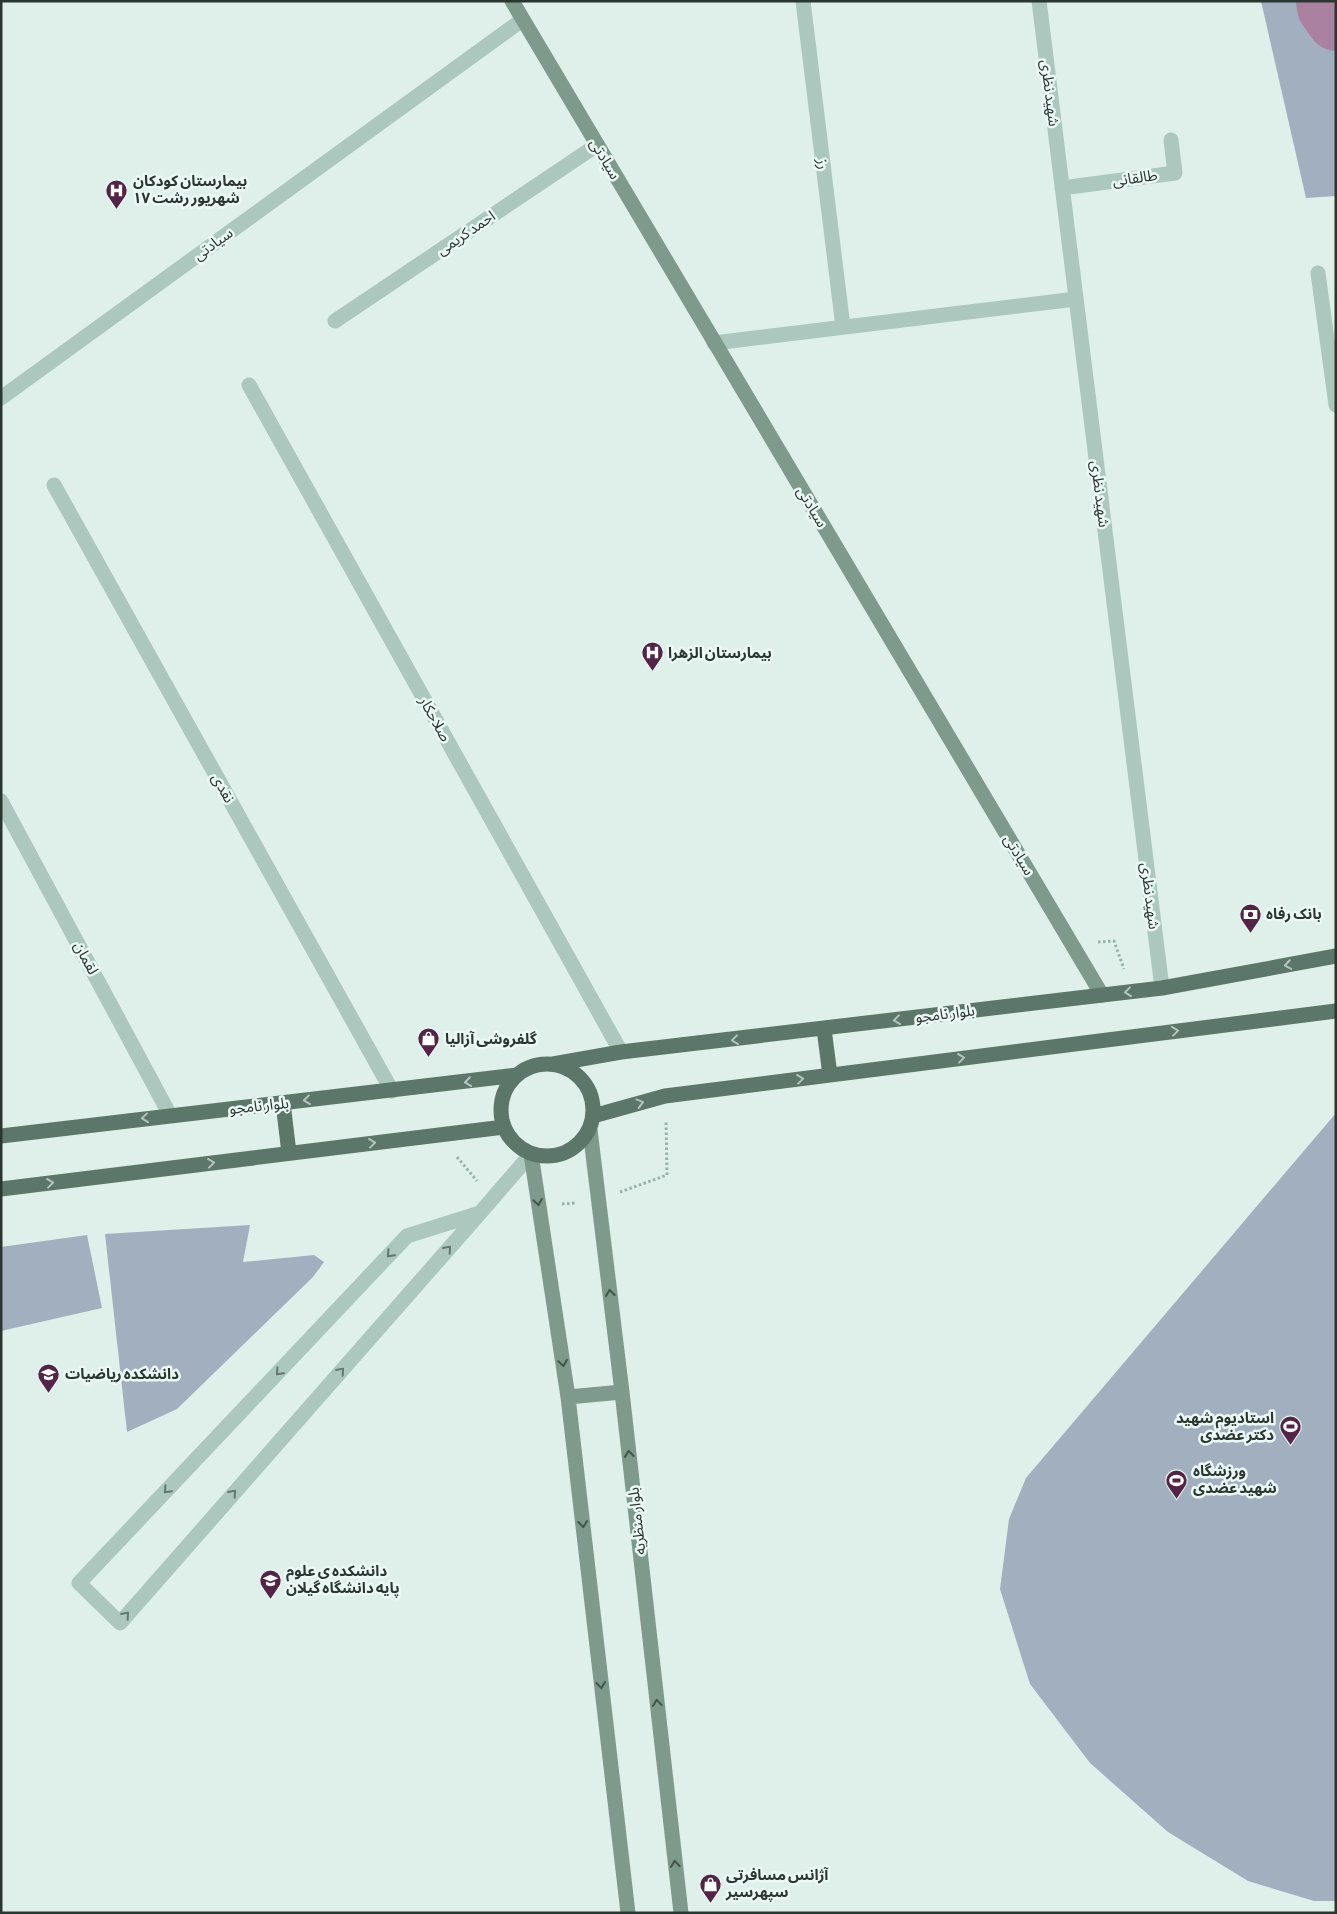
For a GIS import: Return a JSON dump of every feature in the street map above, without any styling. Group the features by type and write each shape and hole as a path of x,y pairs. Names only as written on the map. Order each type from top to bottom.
{"main road":[{"name":"سیادتی","path":"512,1 1102,995"},
{"name":"بلوار نامجو","path":"553,1064 622,1052 1162,988 1336,956"},
{"path":"591,1123 589,1093 583,1082 564,1068 553,1064 534,1066 517,1075 504,1094 501,1116 504,1127 514,1142 531,1154 552,1155 564,1152 574,1146 591,1123 665,1096 1336,1010"},
{"path":"824,1029 830,1075"},
{"name":"بلوار نامجو","path":"1,1136 517,1075"},
{"path":"283,1103 289,1153"},
{"name":"بلوار منظریه","path":"591,1123 598,1199 622,1392 681,1913"},
{"path":"1,1189 504,1127"},
{"path":"531,1154 568,1397 628,1913"},
{"path":"568,1397 622,1392"}],"street":[{"name":"رز","path":"803,1 843,327"},
{"name":"شهید نظری","path":"1039,1 1162,988"},
{"name":"سیادتی","path":"1,398 522,20"},
{"name":"طالقانی","path":"1062,188 1175,173 1171,140"},
{"name":"احمد کریمی","path":"335,321 597,145"},
{"path":"1318,273 1336,405"},
{"path":"714,343 1076,299"},
{"name":"صلاحکار","path":"249,385 622,1052"},
{"name":"نقدی","path":"54,485 392,1091"},
{"name":"لقمان","path":"1,801 170,1115"},
{"path":"480,1213 407,1236 79,1583 120,1622 480,1213 531,1154"}],"path":[{"path":"598,1199 667,1176 665,1096"}],"shaded area":[{"path":"1261,1 1336,1 1336,196 1306,198"},
{"name":"ورزشگاه شهید عضدی","path":"1336,1113 1336,1901 1314,1901 1248,1881 1168,1832 1090,1763 1030,1684 1000,1589 1009,1519 1026,1478"},
{"path":"250,1225 243,1262 314,1255 324,1262 313,1277 177,1409 127,1432 105,1234"},
{"path":"87,1235 102,1308 1,1331 1,1247"}],"waterway":[{"path":"1325,1 1326,8 1336,22"}],"place":[{"name":"بیمارستان کودکان ۱۷ شهریور رشت","path":"117,209"},
{"name":"بیمارستان الزهرا","path":"652,672"},
{"name":"بانک رفاه","path":"1250,933"},
{"name":"گلفروشی آزالیا","path":"429,1058"},
{"name":"دانشکده ریاضیات","path":"49,1393"},
{"name":"استادیوم شهید دکتر عضدی","path":"1290,1446"},
{"name":"ورزشگاه شهید عضدی","path":"1177,1499"},
{"name":"دانشکده ی علوم پایه دانشگاه گیلان","path":"270,1599"},
{"name":"آژانس مسافرتی سپهرسیر","path":"710,1903"}]}
